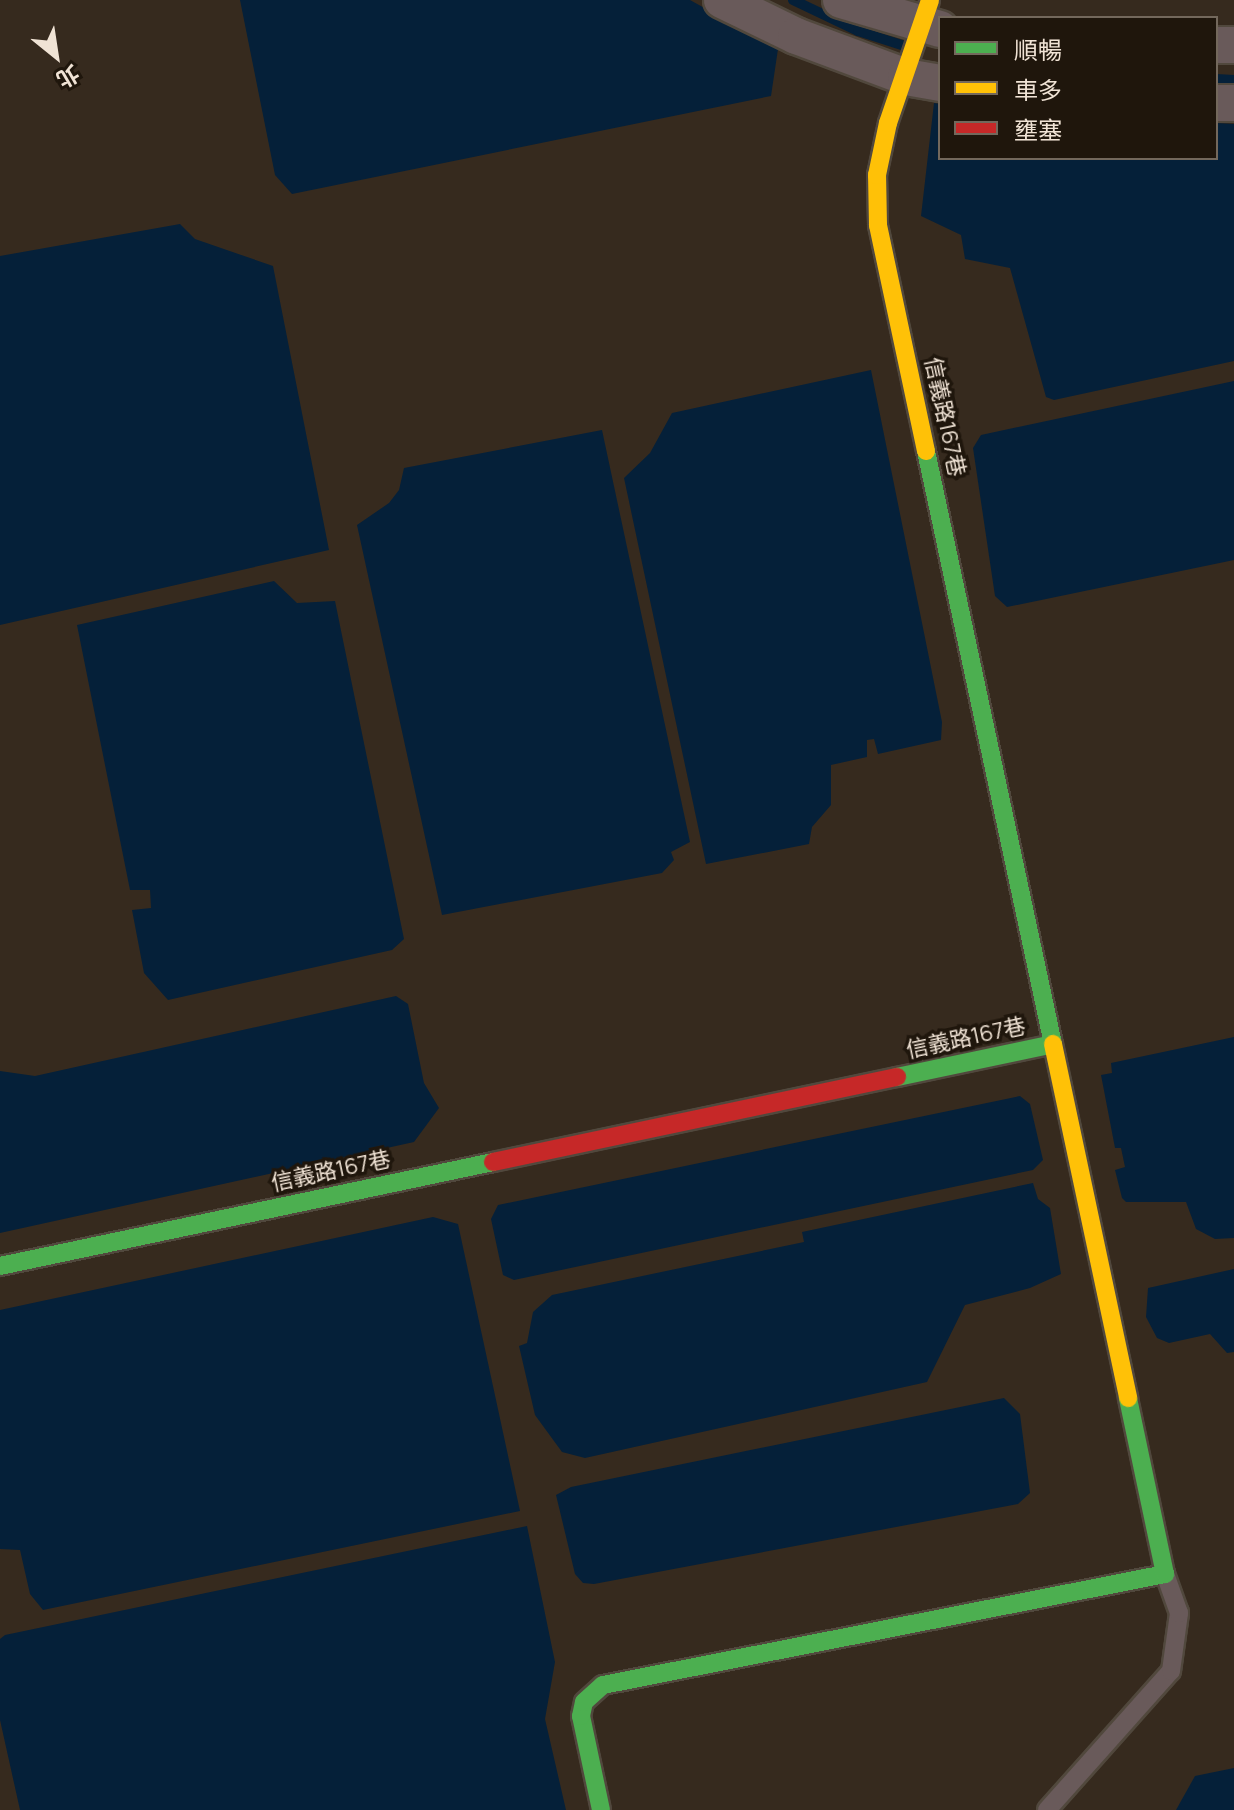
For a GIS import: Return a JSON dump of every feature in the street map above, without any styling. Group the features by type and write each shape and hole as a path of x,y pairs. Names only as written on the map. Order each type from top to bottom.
{"street":[{"path":"722,0 796,36 919,75"},
{"path":"841,0 928,22"},
{"name":"信義路167巷","path":"0,1266 1053,1044 878,225 877,175 888,123 919,75 928,22"},
{"path":"601,1810 581,1716 584,1702 603,1685 1165,1574 1053,1044"}],"lane":[{"path":"1047,1810 1171,1671 1179,1613 1165,1574"}],"water":[{"path":"240,0 690,0 778,49 771,96 292,194 275,175"},
{"path":"934,103 938,104 938,160 1218,160 1218,123 1234,124 1234,361 1054,400 1046,397 1010,268 965,259 961,235 921,216"},
{"path":"180,224 195,239 273,266 329,550 0,625 0,256"},
{"path":"871,370 942,722 941,740 878,754 874,739 867,740 867,757 831,765 831,805 812,827 809,844 706,864 624,478 650,453 672,413"},
{"path":"1234,381 1234,560 1007,607 995,596 973,448 981,435"},
{"path":"602,430 690,842 671,852 674,860 662,873 442,915 357,525 389,503 399,490 404,468"},
{"path":"274,581 297,603 335,601 404,939 392,950 168,1000 144,973 132,910 151,908 150,890 130,890 77,625"},
{"path":"396,996 408,1004 424,1083 439,1108 414,1142 0,1233 0,1071 35,1076"},
{"path":"1234,1037 1234,1238 1215,1239 1196,1229 1186,1202 1126,1202 1122,1198 1115,1170 1125,1167 1121,1148 1115,1148 1101,1075 1112,1073 1111,1063"},
{"path":"1020,1096 1030,1104 1043,1160 1033,1170 514,1280 503,1275 491,1219 498,1205"},
{"path":"1033,1183 1038,1199 1050,1208 1061,1274 1030,1288 965,1305 927,1382 585,1458 562,1452 535,1415 519,1346 527,1343 533,1312 552,1295 804,1242 802,1232"},
{"path":"433,1217 458,1224 520,1511 43,1610 30,1594 20,1550 0,1549 0,1310"},
{"path":"1234,1269 1234,1352 1227,1353 1210,1334 1169,1343 1157,1338 1146,1317 1148,1288"},
{"path":"1004,1398 1020,1414 1030,1493 1018,1504 594,1584 583,1583 575,1574 556,1495 571,1487"},
{"path":"527,1526 555,1662 545,1719 566,1810 20,1810 0,1720 0,1639 5,1635"},
{"path":"1234,1768 1234,1810 1176,1810 1195,1776"}],"waterway":[{"path":"793,0 858,31 905,46"},
{"path":"1218,79 1234,80"}],"traffic: fast":[{"path":"897,1077 1053,1044 926,451"},
{"path":"0,1266 493,1162"},
{"path":"601,1810 581,1716 584,1702 603,1685 1165,1574 1128,1398"}],"traffic: slow":[{"path":"926,451 878,225 877,175 888,123 930,0"},
{"path":"1053,1044 1128,1398"}],"traffic: jam":[{"path":"493,1162 897,1077"}]}
